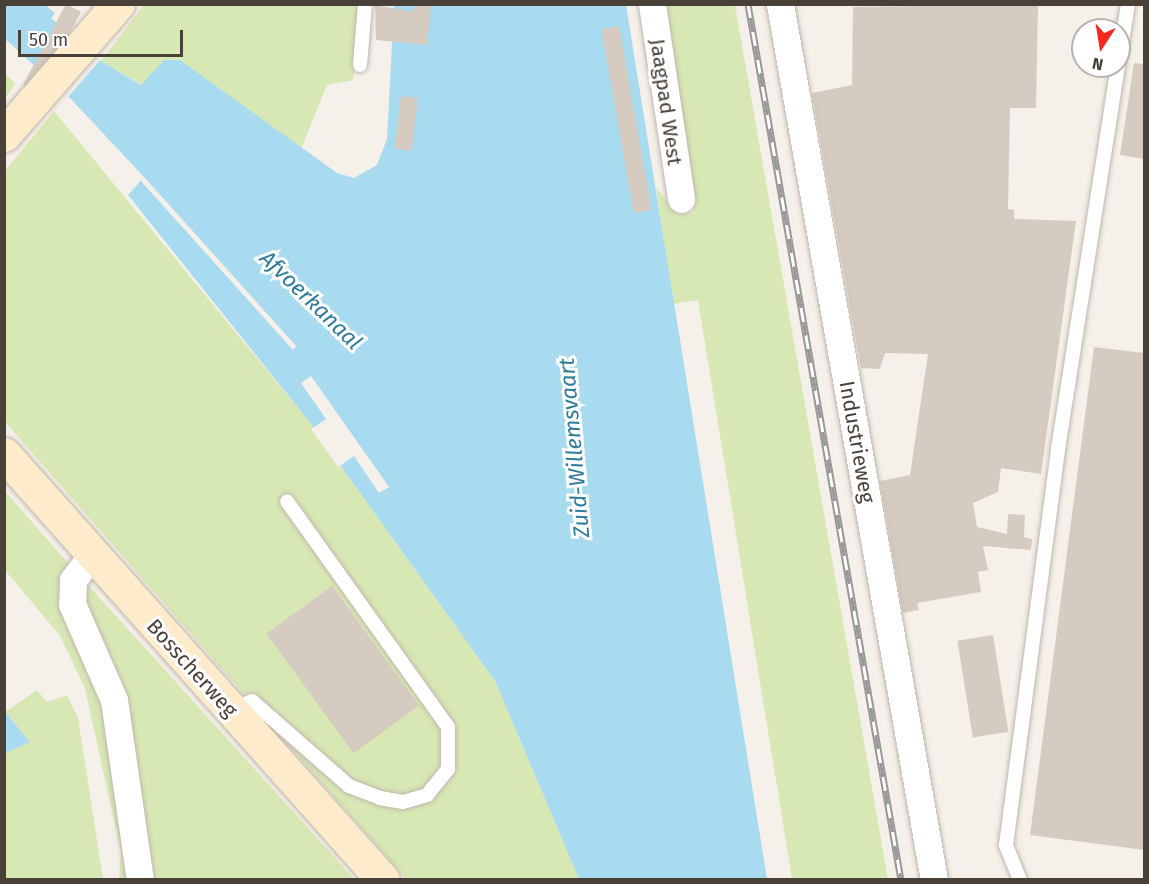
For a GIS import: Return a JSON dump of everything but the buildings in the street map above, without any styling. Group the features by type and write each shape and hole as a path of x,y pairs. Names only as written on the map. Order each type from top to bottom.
{"street":[{"path":"4,135 118,4"},
{"name":"Jaagpad West","path":"652,4 681,199"},
{"name":"Industrieweg","path":"780,4 934,879"},
{"name":"Bosscherweg","path":"4,454 91,556 383,879"},
{"path":"91,556 73,580 72,604 114,700 140,879"}],"lane":[{"path":"360,65 365,4"},
{"path":"1020,879 1006,846 1058,448 1116,78"},
{"path":"231,710 252,701 349,786 380,798 403,802 427,795 448,769 448,727 287,501"}],"green space":[{"path":"144,5 362,5 353,80 327,85 301,149 180,60 142,85 101,61"},
{"path":"660,5 735,5 888,879 792,879 698,300 673,304 656,187 677,214 694,213"},
{"path":"5,73 15,84 5,99"},
{"path":"54,111 307,419 495,681 579,879 406,879 6,423 4,172"},
{"path":"4,490 354,879 119,879 121,852 85,689 60,636 5,570"},
{"path":"37,690 47,702 67,695 78,718 103,879 5,879 4,753 29,742 5,712"}],"water":[{"path":"5,5 45,5 55,13 51,18 101,61 141,85 164,60 180,60 337,173 354,178 377,165 387,139 394,5 626,5 767,879 579,879 495,681 307,419 128,195 144,177 69,97 5,39"},
{"path":"5,712 30,742 4,753"}],"pier":[{"path":"67,28 102,58 68,97 33,67"},
{"path":"144,177 297,346 293,350 140,180"},
{"path":"311,376 389,487 379,493 354,456 338,467 311,429 326,419 301,383"}],"railway":[{"path":"748,4 901,880"}],"water label":[{"name":"Afvoerkanaal","path":"311,300"},
{"name":"Zuid-Willemsvaart","path":"574,448"}]}
